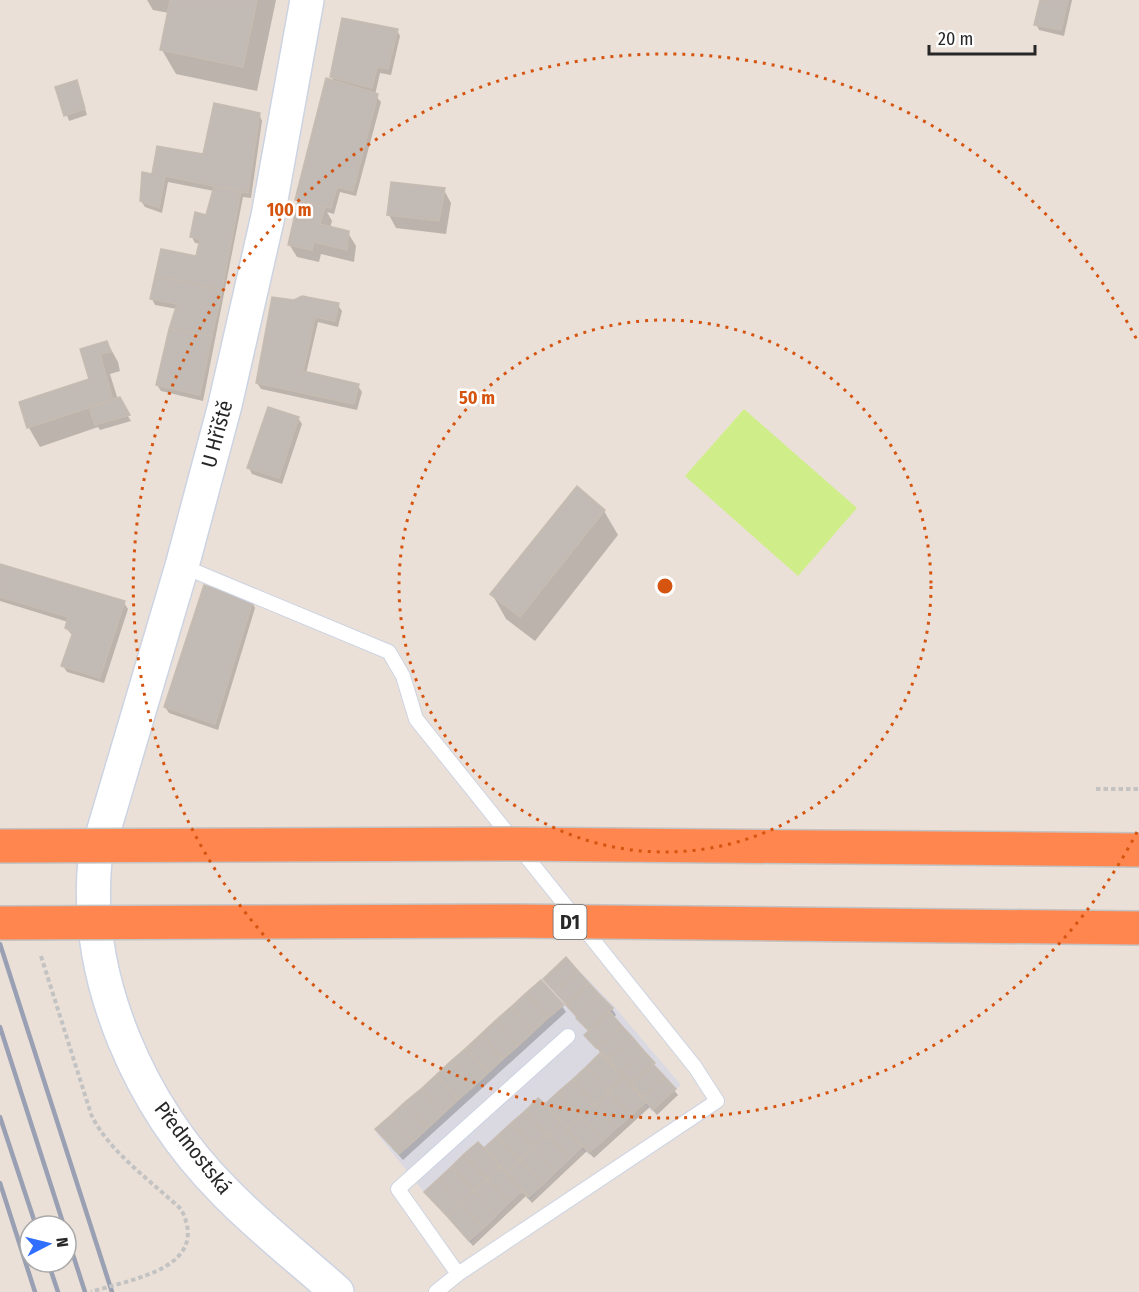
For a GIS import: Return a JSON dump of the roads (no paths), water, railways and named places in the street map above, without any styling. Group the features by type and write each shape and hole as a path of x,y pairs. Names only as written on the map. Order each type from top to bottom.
{"highway":[{"path":"0,846 526,844 1139,850"},
{"name":"D1","path":"0,923 514,921 1139,928"}],"street":[{"name":"U Hřiště","path":"95,860 182,566 225,405 268,216 307,0"},
{"name":"Předmostská","path":"95,860 93,911 98,953 106,989 136,1066 156,1104 171,1127 224,1191 337,1292"}],"lane":[{"path":"182,566 389,652 403,676 416,719 695,1067 717,1101 458,1274 436,1292"},
{"path":"458,1274 398,1189 568,1036"}],"railway":[{"path":"0,944 112,1292"},
{"path":"0,1027 60,1214"},
{"path":"0,1117 32,1214"},
{"path":"0,1183 35,1292"},
{"path":"78,1270 85,1292"},
{"path":"52,1274 58,1292"}]}
